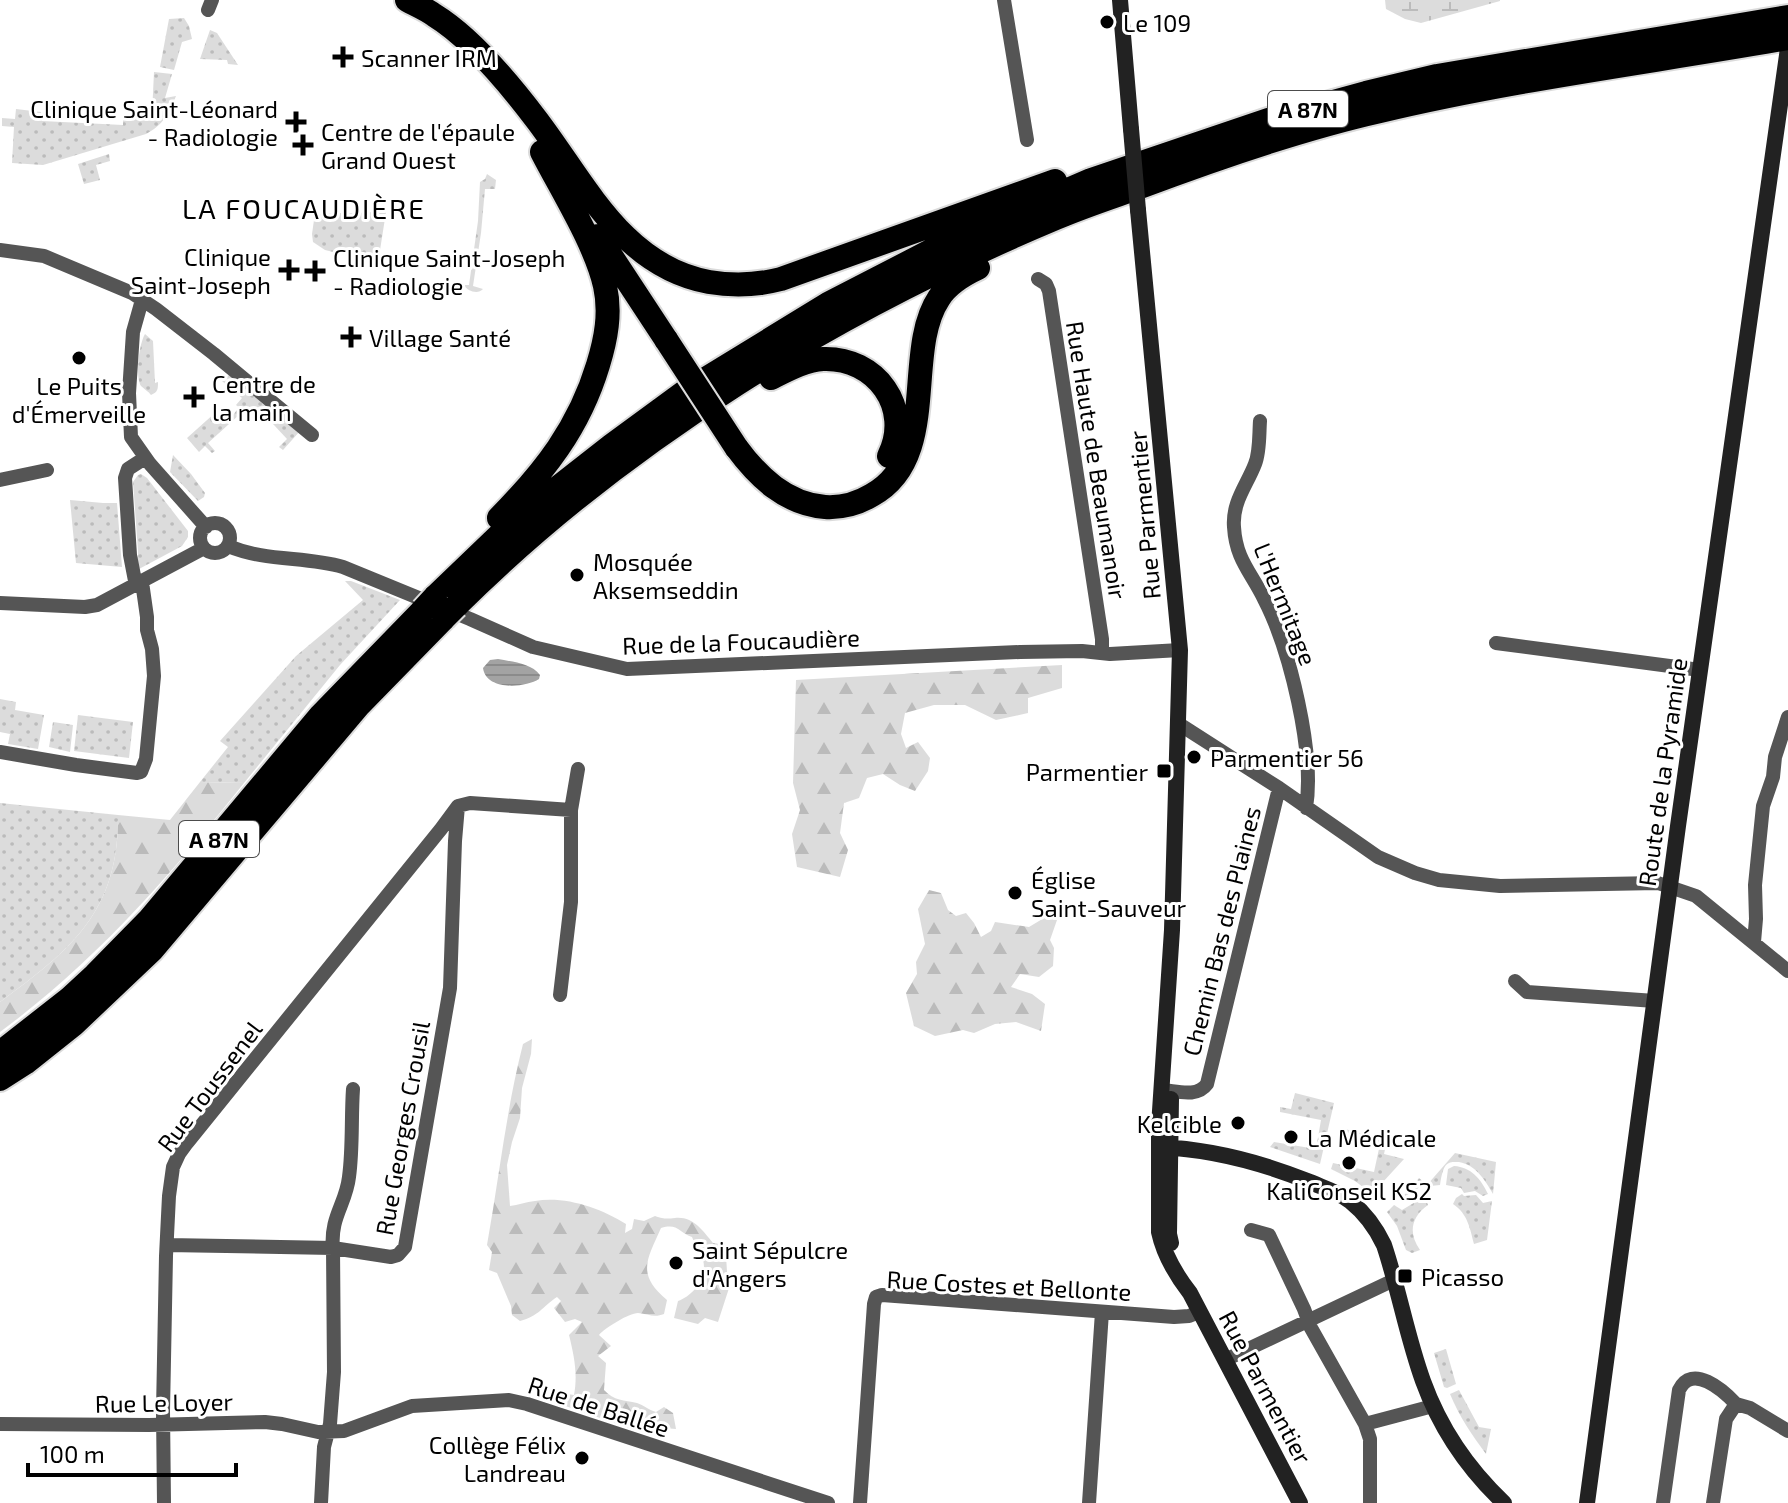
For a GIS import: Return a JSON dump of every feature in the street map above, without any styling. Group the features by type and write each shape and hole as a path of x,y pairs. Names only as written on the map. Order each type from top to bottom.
{"highway":[{"path":"392,0 502,88 546,145 740,444 747,461 764,479 795,500 812,505 850,505 878,492 890,482 906,455 913,435 928,325 938,299 949,285 971,271 1071,225 1322,127"},
{"path":"406,0 447,33 489,84 542,152 671,338"},
{"path":"406,0 436,15 488,63 536,119 605,216 634,246 678,273 719,284 756,284 781,279 1185,137 1268,120"},
{"name":"A 87N","path":"0,1053 69,999 131,939 182,883 272,774 350,667 432,605 488,574 623,463 770,362 943,270 1057,217 1190,168 1378,111 1750,34 1788,17"},
{"name":"A 87N","path":"0,1079 74,1024 152,950 359,705 432,605 510,525 686,391 828,304 950,241 1091,180 1268,120 1437,76 1750,34 1788,38"},
{"path":"432,605 566,437 583,408 607,334 608,309 602,276 542,152"},
{"path":"538,531 738,397 777,374 807,362 835,359 869,373 890,397 897,419 895,444 880,470 863,484 838,492 819,491 794,483 740,444"}],"street":[{"path":"1004,0 1027,140"},
{"name":"Rue Parmentier","path":"1120,0 1180,650 1167,1028 1171,1041 1165,1147 1170,1240 1199,1312 1300,1503"},
{"name":"Route de la Pyramide","path":"1587,1503 1788,48"},
{"path":"0,250 44,256 122,288 214,354 312,435"},
{"name":"Rue Haute de Beaumanoir","path":"1038,279 1046,284 1049,291 1102,653"},
{"name":"Rue de la Foucaudière","path":"0,603 97,605 204,548 214,553 224,551 228,546 230,536 225,527 216,523 206,527 145,458 131,437 133,332 142,300"},
{"name":"L'Hermitage","path":"1260,421 1256,462 1239,495 1234,525 1240,558 1265,601 1291,668 1306,758 1309,792 1306,808"},
{"path":"0,752 141,772 146,759 154,676 147,617 130,555 125,478 128,469 145,458"},
{"path":"0,480 47,470"},
{"path":"204,548 201,536 206,527"},
{"name":"Rue de la Foucaudière","path":"228,546 253,555 343,567 533,647 627,669 1020,652 1110,654 1180,650"},
{"path":"1496,643 1700,670"},
{"path":"1754,942 1755,885 1763,806 1788,717"},
{"path":"1179,724 1378,857 1415,873 1439,880 1500,886 1658,883 1671,886 1696,896 1788,971"},
{"path":"560,995 571,902 571,810 578,769"},
{"path":"1773,777 1788,785"},
{"name":"Chemin Bas des Plaines","path":"1166,1090 1200,1092 1207,1084 1279,788"},
{"path":"458,806 470,803 571,810"},
{"name":"Rue Toussenel","path":"164,1503 167,1245 173,1167 179,1154 458,806"},
{"name":"Rue Georges Crousil","path":"333,1248 383,1258 398,1255 405,1247 450,988 458,806"},
{"path":"1515,981 1527,992 1655,1001"},
{"path":"321,1503 324,1447 330,1424 334,1372 332,1235 349,1178 353,1089"},
{"path":"1165,1147 1224,1156 1301,1178 1342,1196 1363,1214 1384,1245 1420,1373 1433,1406 1466,1461 1504,1503"},
{"path":"1251,1230 1269,1235 1308,1320 1365,1424 1370,1439 1370,1503"},
{"path":"167,1245 333,1248"},
{"path":"1225,1360 1394,1280"},
{"name":"Rue Costes et Bellonte","path":"860,1503 876,1297 1174,1317 1199,1312"},
{"path":"1089,1503 1102,1312"},
{"path":"1663,1503 1679,1390 1690,1378 1699,1378 1726,1393 1736,1404 1750,1408 1788,1431"},
{"name":"Rue de Ballée","path":"328,1432 344,1431 412,1406 509,1400 828,1503"},
{"path":"1713,1503 1726,1419 1736,1404"},
{"path":"1365,1424 1433,1406"},
{"name":"Rue Le Loyer","path":"0,1424 265,1422 328,1432"}],"green space":[{"path":"1385,0 1500,1 1421,23 1386,9"},
{"path":"184,18 192,39 182,42 174,70 160,67 169,19"},
{"path":"210,30 217,33 238,65 228,64 227,60 200,59"},
{"path":"154,72 172,74 165,98 176,96 165,118 152,131 43,165 12,163 14,127 2,126 2,118 15,119 16,109 41,112 42,121 123,125 123,116 129,113 152,114"},
{"path":"109,154 110,161 96,165 100,180 84,184 78,164"},
{"path":"487,174 496,180 495,189 485,189 473,286 483,289 476,292 464,285 469,285 480,182"},
{"path":"386,212 378,263 325,250 313,242 314,220 320,214"},
{"path":"145,334 153,341 155,383 158,382 157,390 151,395 141,386 138,375"},
{"path":"229,375 300,431 283,450 279,447 287,439 260,410 252,418 236,405 242,398 222,381"},
{"path":"237,410 249,421 246,423 239,415 208,443 215,451 212,453 205,446 199,452 187,438 216,412 228,421"},
{"path":"173,455 205,493 198,501 170,472"},
{"path":"141,474 188,531 188,537 182,546 139,569 134,561 138,551 133,482"},
{"path":"70,500 117,503 122,567 76,563"},
{"path":"345,581 400,600 340,665 244,783 200,782 228,747 220,741 296,656 363,600"},
{"path":"1062,665 1062,688 1028,698 1028,713 996,720 965,705 934,705 905,713 901,734 906,748 918,742 930,758 928,771 915,791 883,774 867,778 859,798 844,803 840,833 848,850 840,877 797,867 792,834 800,810 793,783 796,680"},
{"path":"0,699 16,702 15,710 44,715 38,749 8,744 10,734 0,732"},
{"path":"78,715 133,722 129,758 74,751"},
{"path":"53,722 73,725 70,752 49,747"},
{"path":"200,782 244,783 160,884 100,947 0,1032 0,1002 69,945 100,902 110,877 116,848 118,815 170,820"},
{"path":"0,803 118,815 110,877 86,925 49,964 0,1002"},
{"path":"929,890 941,893 948,910 956,916 966,913 981,937 991,931 995,922 1029,927 1044,918 1057,920 1050,940 1054,948 1053,966 1039,977 1020,974 1011,987 1032,994 1045,1004 1041,1031 1016,1022 995,1024 974,1033 963,1030 935,1036 914,1026 906,993 917,974 916,962 925,944 918,909"},
{"path":"532,1039 522,1088 520,1118 507,1165 510,1206 547,1200 582,1205 626,1224 625,1233 632,1229 634,1219 644,1221 655,1216 687,1219 713,1243 728,1245 727,1272 731,1282 718,1322 705,1318 698,1324 674,1318 678,1301 698,1285 704,1266 692,1237 675,1227 667,1227 661,1228 647,1266 651,1282 667,1300 664,1314 634,1314 617,1321 599,1335 611,1346 598,1356 606,1363 604,1390 615,1398 656,1412 664,1407 673,1413 676,1429 640,1420 632,1429 551,1401 546,1395 546,1387 574,1395 575,1365 569,1335 582,1322 575,1319 565,1322 554,1308 561,1301 557,1297 536,1314 520,1321 512,1315 497,1273 489,1270 492,1252 487,1245 512,1094 523,1044"},
{"path":"1295,1093 1334,1103 1320,1164 1270,1147 1274,1142 1316,1149 1321,1120 1280,1112 1280,1107 1291,1109"},
{"path":"1341,1128 1387,1140 1384,1154 1404,1159 1372,1194 1331,1169 1333,1163 1374,1172 1380,1144 1339,1134"},
{"path":"1455,1153 1496,1162 1493,1194 1475,1170 1454,1162 1445,1167 1440,1185 1420,1187 1401,1199 1419,1178 1427,1185"},
{"path":"1454,1166 1475,1175 1488,1194 1483,1196 1475,1191 1464,1193 1461,1188 1446,1185 1448,1169"},
{"path":"1462,1194 1476,1195 1483,1203 1492,1201 1487,1240 1474,1244 1465,1217 1453,1204"},
{"path":"1426,1200 1428,1205 1413,1226 1420,1250 1412,1253 1406,1250 1397,1226 1387,1212 1394,1205 1402,1210 1417,1201"},
{"path":"1446,1349 1456,1384 1447,1388 1444,1387 1434,1353"},
{"path":"1459,1390 1479,1427 1491,1429 1486,1454 1450,1394"}],"shaded area":[{"path":"498,659 532,668 540,675 539,679 516,686 491,681 483,668 490,660"}],"place":[{"name":"Le 109","path":"1107,22"},
{"name":"Scanner IRM","path":"343,57"},
{"name":"Clinique Saint-Léonard - Radiologie","path":"296,122"},
{"name":"Centre de l'épaule Grand Ouest","path":"303,145"},
{"name":"Clinique Saint-Joseph","path":"289,270"},
{"name":"Clinique Saint-Joseph - Radiologie","path":"315,271"},
{"name":"Village Santé","path":"351,337"},
{"name":"Le Puits d'Émerveille","path":"79,358"},
{"name":"Centre de la main","path":"194,397"},
{"name":"Mosquée Aksemseddin","path":"577,575"},
{"name":"Parmentier 56","path":"1194,757"},
{"name":"Parmentier","path":"1164,771"},
{"name":"Église Saint-Sauveur","path":"1015,893"},
{"name":"Kelcible","path":"1238,1123"},
{"name":"La Médicale","path":"1291,1137"},
{"name":"KaliConseil KS2","path":"1349,1163"},
{"name":"Saint Sépulcre d'Angers","path":"676,1263"},
{"name":"Picasso","path":"1405,1276"},
{"name":"Collège Félix Landreau","path":"582,1458"}],"district":[{"name":"LA FOUCAUDIÈRE","path":"304,208"}]}
